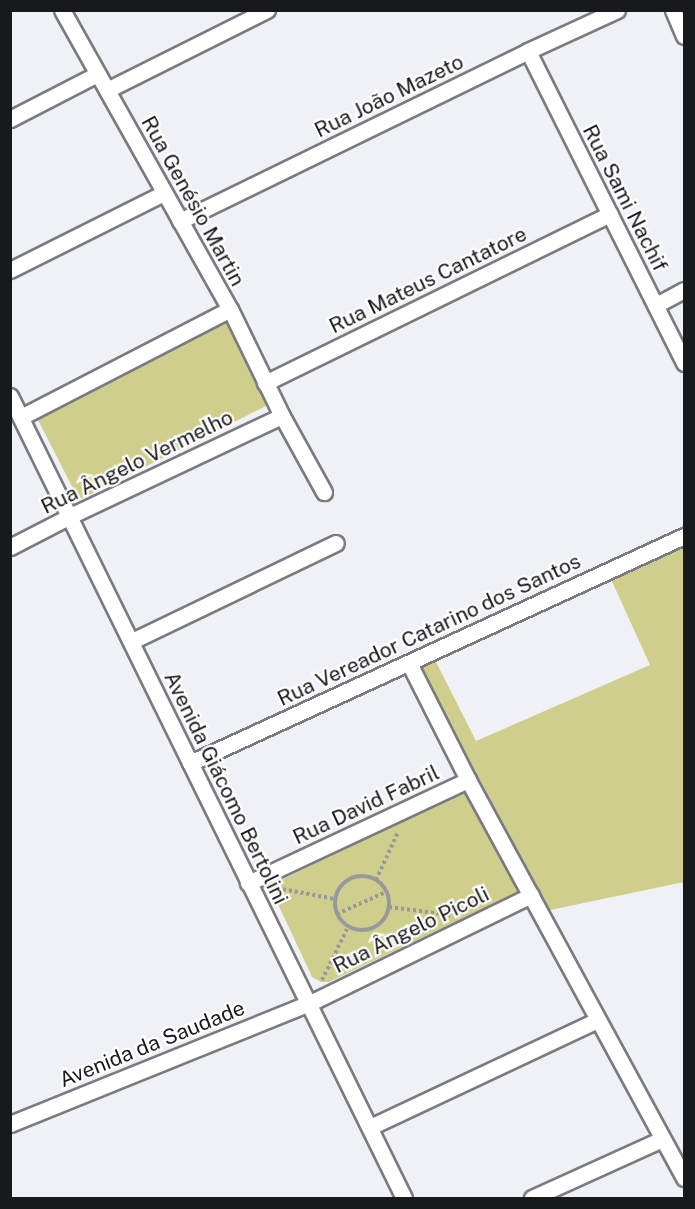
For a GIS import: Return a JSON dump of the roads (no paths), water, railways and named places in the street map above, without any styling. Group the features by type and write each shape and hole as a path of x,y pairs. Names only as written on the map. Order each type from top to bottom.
{"street":[{"name":"Rua Genésio Martin","path":"62,10 230,309 282,416 324,492"},
{"path":"107,90 267,10"},
{"name":"Rua João Mazeto","path":"180,221 528,51 593,15 617,10"},
{"path":"673,10 684,36"},
{"name":"Rua Sami Nachif","path":"528,51 684,363"},
{"path":"10,119 97,74"},
{"path":"10,270 164,193"},
{"name":"Rua Mateus Cantatore","path":"265,382 610,214"},
{"path":"656,305 684,290"},
{"path":"21,417 230,309"},
{"name":"Avenida Giácomo Bertolini","path":"10,396 404,1198"},
{"name":"Rua Ângelo Vermelho","path":"10,547 70,516 282,416"},
{"name":"Rua Vereador Catarino dos Santos","path":"190,763 684,536"},
{"path":"132,641 336,543"},
{"path":"409,663 468,780 684,1178"},
{"name":"Rua David Fabril","path":"248,883 468,780"},
{"name":"Rua Ângelo Picoli","path":"310,1003 531,895"},
{"name":"Avenida da Saudade","path":"10,1124 310,1003"},
{"path":"370,1127 597,1020"},
{"path":"532,1198 662,1139"}]}
